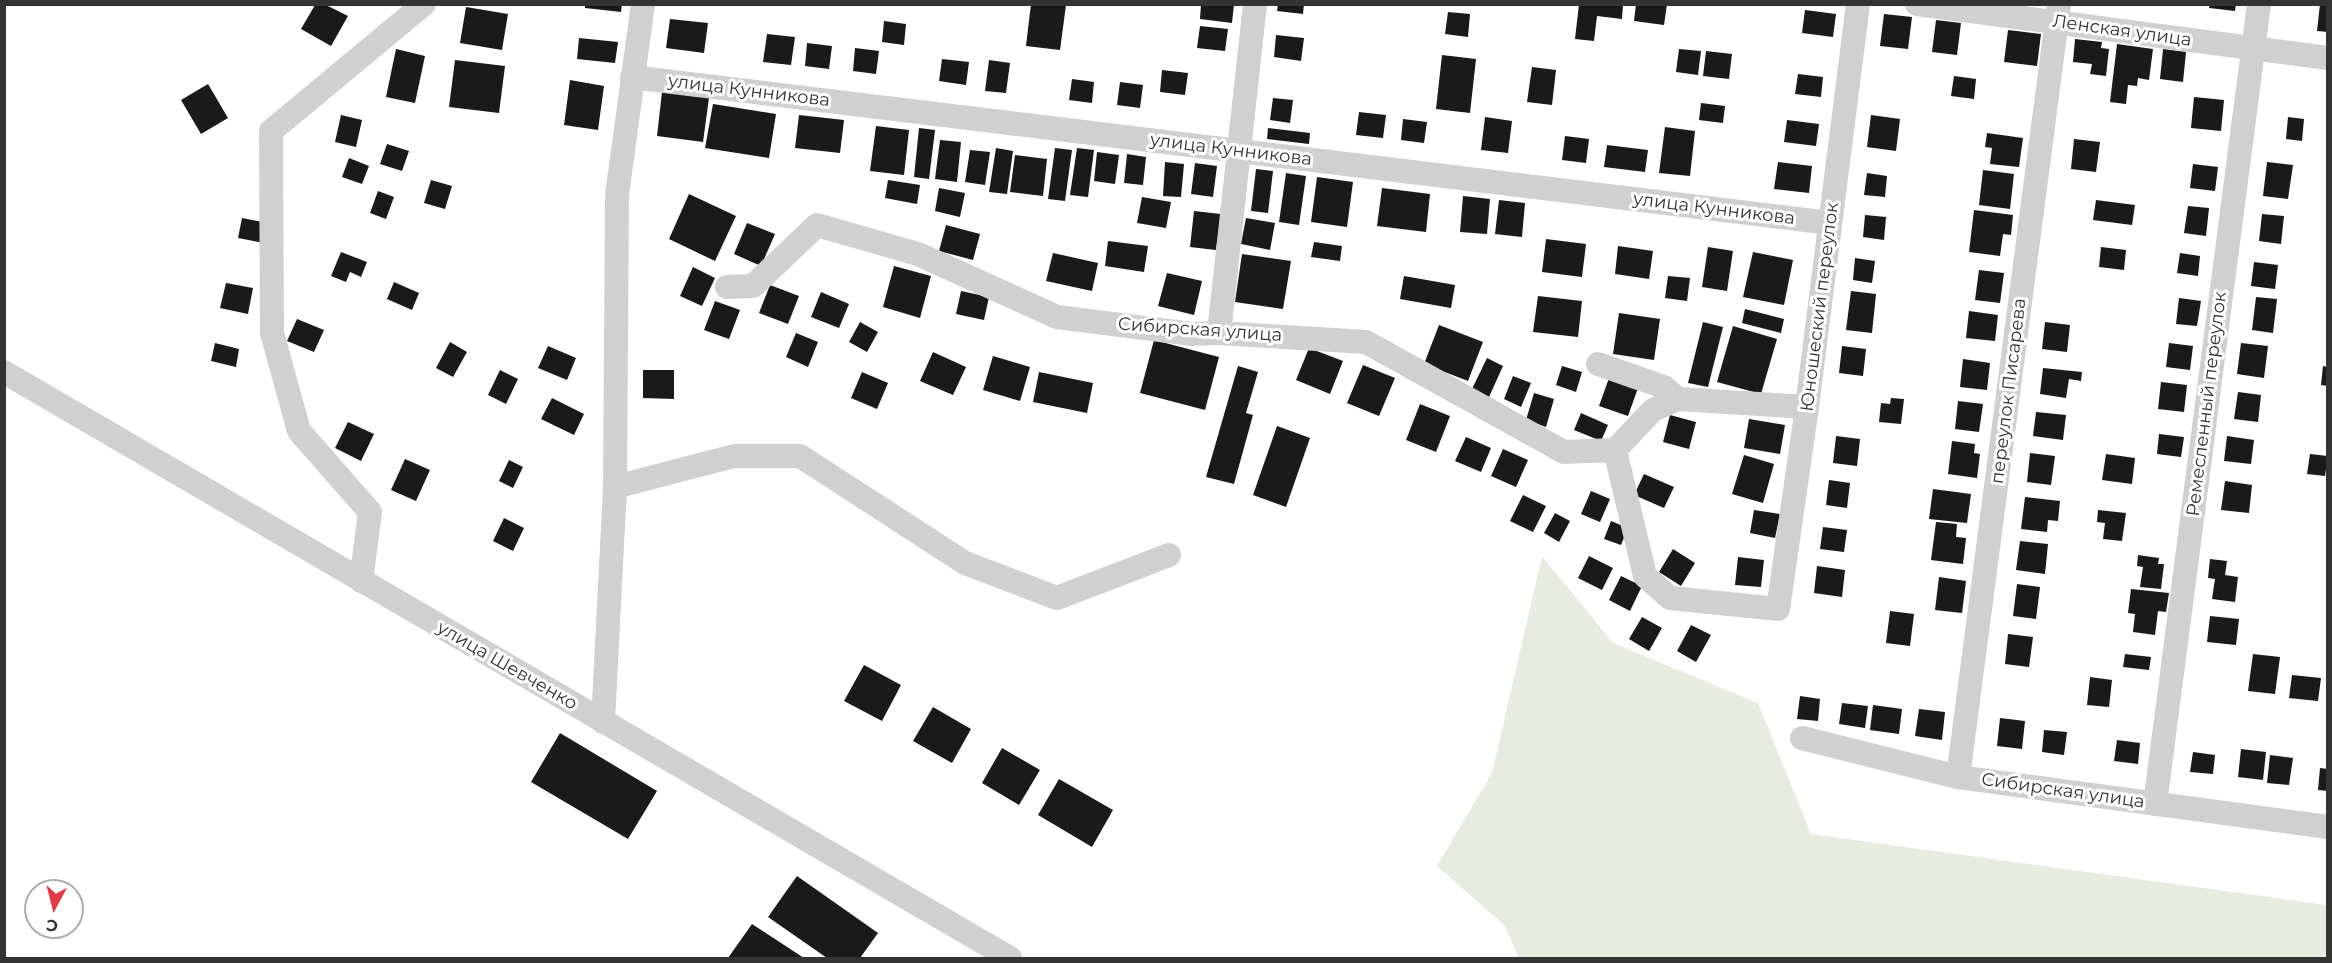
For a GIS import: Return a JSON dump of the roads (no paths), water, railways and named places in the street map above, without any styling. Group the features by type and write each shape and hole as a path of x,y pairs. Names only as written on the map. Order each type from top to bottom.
{"street":[{"path":"361,581 370,512 299,431 272,333 270,131 424,4"},
{"path":"603,722 615,487 617,195 643,4"},
{"path":"1219,333 1237,151 1255,4"},
{"name":"Юношеский переулок","path":"1615,450 1645,576 1670,598 1778,609 1807,407 1858,4"},
{"name":"Ленская улица","path":"1917,4 2058,13 2254,49 2328,58"},
{"name":"Ремесленный переулок","path":"2155,804 2259,4"},
{"name":"переулок Писарева","path":"1958,777 2058,13"},
{"name":"улица Кунникова","path":"632,77 1830,223"},
{"name":"Сибирская улица","path":"727,287 753,286 817,225 918,254 1057,317 1192,334 1219,333 1366,342 1564,452 1615,450"},
{"path":"1598,364 1664,387 1678,399"},
{"name":"улица Шевченко","path":"4,372 1010,958"},
{"path":"1615,450 1653,410 1678,399 1807,407"},
{"path":"615,487 734,456 800,456 965,563 1057,598 1169,555"},
{"name":"Сибирская улица","path":"1802,738 1958,777 2328,827"}]}
